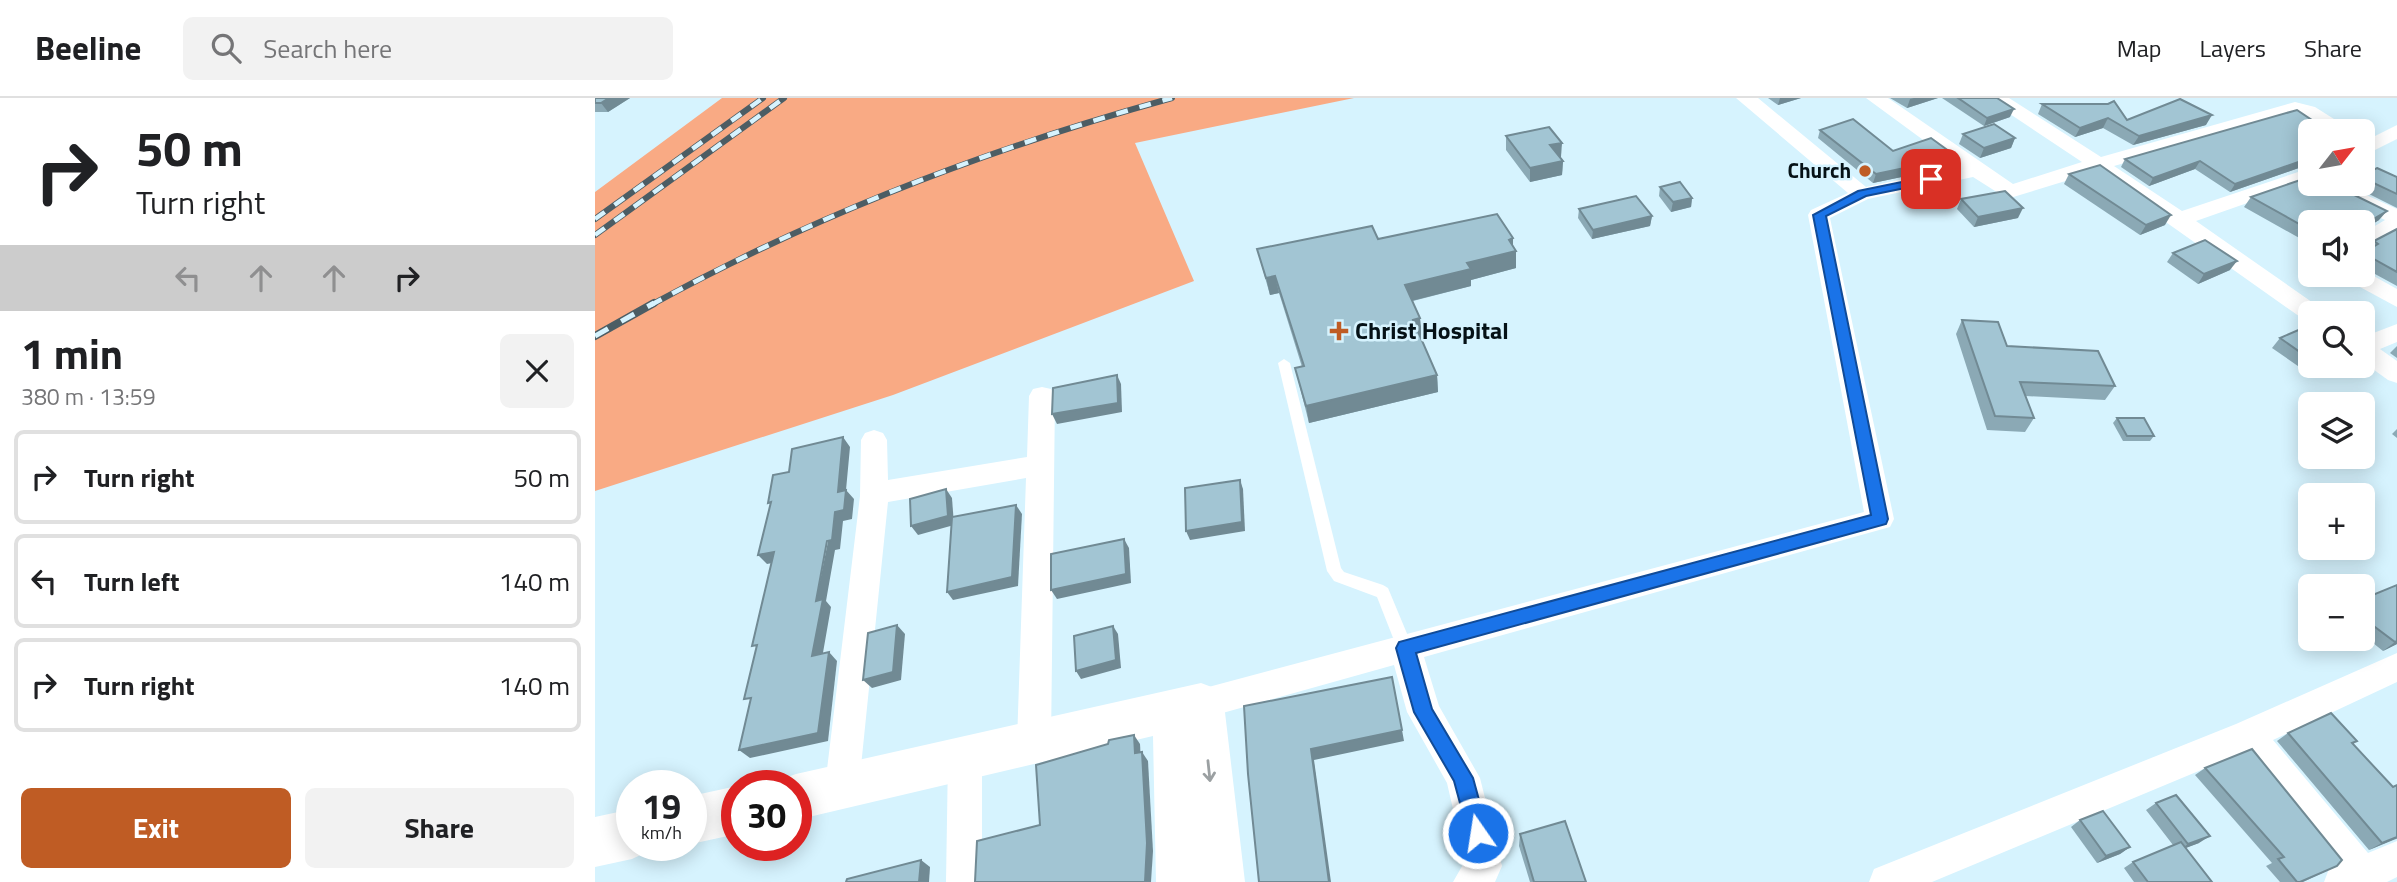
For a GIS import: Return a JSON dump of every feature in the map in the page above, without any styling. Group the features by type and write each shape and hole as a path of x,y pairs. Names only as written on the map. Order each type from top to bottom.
{"street":[{"path":"1745,98 1862,194"},
{"path":"1876,98 2010,192 2295,108 2308,111 2322,119"},
{"path":"2002,101 2048,105"},
{"path":"2002,101 2179,219 2298,304"},
{"path":"2375,143 2394,136"},
{"path":"812,793 1188,706 1880,519 1819,215 1862,194 1977,170"},
{"path":"2179,219 2298,183"},
{"path":"2349,196 2397,220"},
{"path":"2375,234 2397,220"},
{"path":"2375,286 2397,299"},
{"path":"2375,342 2397,332"},
{"path":"2375,357 2397,374"},
{"path":"1034,742 1042,396"},
{"path":"842,786 874,493 874,440"},
{"path":"874,493 1039,465"},
{"path":"1405,648 1424,712 1453,760 1467,790 1484,866 1471,882"},
{"path":"1887,882 2248,735 2396,668"},
{"path":"1181,882 1188,706"},
{"path":"1188,706 1220,882"},
{"path":"2248,735 2358,879 2397,859"},
{"path":"964,882 965,758"},
{"path":"595,842 616,837"}],"lane":[{"path":"1284,363 1334,571 1339,577 1383,593 1405,648"}],"shaded area":[{"path":"722,98 1354,98 1135,143 1194,281 893,395 595,491 595,192"}],"building":[{"path":"595,98 609,98 595,103"},
{"path":"1958,98 1997,98 2014,109 1987,118"},
{"path":"2180,99 2212,115 2139,136 2108,118 2080,128 2042,104 2108,104 2114,101 2127,120"},
{"path":"2297,110 2310,119 2298,119 2298,162 2235,184 2200,161 2153,178 2125,159"},
{"path":"1853,119 1893,151 1931,138 1957,157 1876,174 1820,130"},
{"path":"1994,124 2015,138 1984,148 1963,134"},
{"path":"1549,127 1562,143 1550,145 1563,161 1530,168 1506,136"},
{"path":"2100,165 2171,215 2146,225 2069,174"},
{"path":"2375,169 2397,177 2397,194 2375,184"},
{"path":"2298,181 2298,196 2356,196 2387,211 2375,218 2375,210 2298,210 2298,223 2251,197"},
{"path":"1680,182 1692,198 1673,202 1660,187"},
{"path":"2005,191 2023,208 1978,217 1961,199"},
{"path":"1636,196 1652,216 1593,230 1579,209"},
{"path":"1497,214 1513,238 1509,240 1516,251 1467,263 1471,269 1405,285 1420,318 1413,320 1437,375 1306,406 1295,368 1304,366 1275,276 1266,278 1257,249 1372,226 1378,239"},
{"path":"2397,229 2397,272 2375,260 2375,246 2378,244 2375,240"},
{"path":"2205,240 2237,261 2204,274 2173,253"},
{"path":"1962,320 1998,322 2007,346 2098,351 2115,386 2020,382 2034,418 1995,416"},
{"path":"2298,330 2298,351 2280,338"},
{"path":"1117,375 1118,403 1052,414 1053,388"},
{"path":"2117,418 2144,418 2154,436 2127,436"},
{"path":"843,437 838,492 846,490 844,510 835,512 832,540 827,541 816,601 823,599 812,656 829,652 818,733 739,750 751,698 744,699 757,645 752,646 774,552 758,555 771,502 768,503 773,475 789,472 792,449"},
{"path":"1240,480 1242,522 1186,531 1185,488"},
{"path":"946,489 948,516 911,526 910,499"},
{"path":"1016,505 1012,577 947,592 952,517"},
{"path":"1124,539 1126,574 1051,590 1051,554"},
{"path":"2397,585 2395,642 2375,627 2375,594"},
{"path":"897,625 893,672 863,680 868,633"},
{"path":"1113,626 1116,660 1076,671 1074,636"},
{"path":"1392,677 1402,730 1311,749 1329,882 1259,882 1244,706"},
{"path":"2331,713 2357,741 2352,743 2393,787 2397,785 2397,837 2382,843 2288,733"},
{"path":"1134,735 1135,753 1142,752 1147,843 1145,882 975,882 977,841 1040,825 1036,765 1108,744 1109,740"},
{"path":"2252,749 2342,860 2337,866 2297,882 2278,859 2284,857 2205,768"},
{"path":"2176,795 2210,836 2188,844 2156,803"},
{"path":"2103,811 2130,847 2106,856 2080,820"},
{"path":"1565,821 1586,882 1534,882 1520,834"},
{"path":"2181,842 2212,882 2148,882 2133,862"},
{"path":"921,860 919,882 846,882 847,879"}],"railway":[{"path":"595,219 763,98"},
{"path":"595,235 784,98"},
{"path":"651,305 777,241 905,186 1037,139 1172,98"},
{"path":"595,336 654,303"}],"place":[{"name":"Church","path":"1865,171"},
{"name":"Christ Hospital","path":"1339,331"}],"route":[{"path":"1478,833 1463,778 1424,712 1405,648 1880,519 1819,215 1862,194 1931,179"}]}
